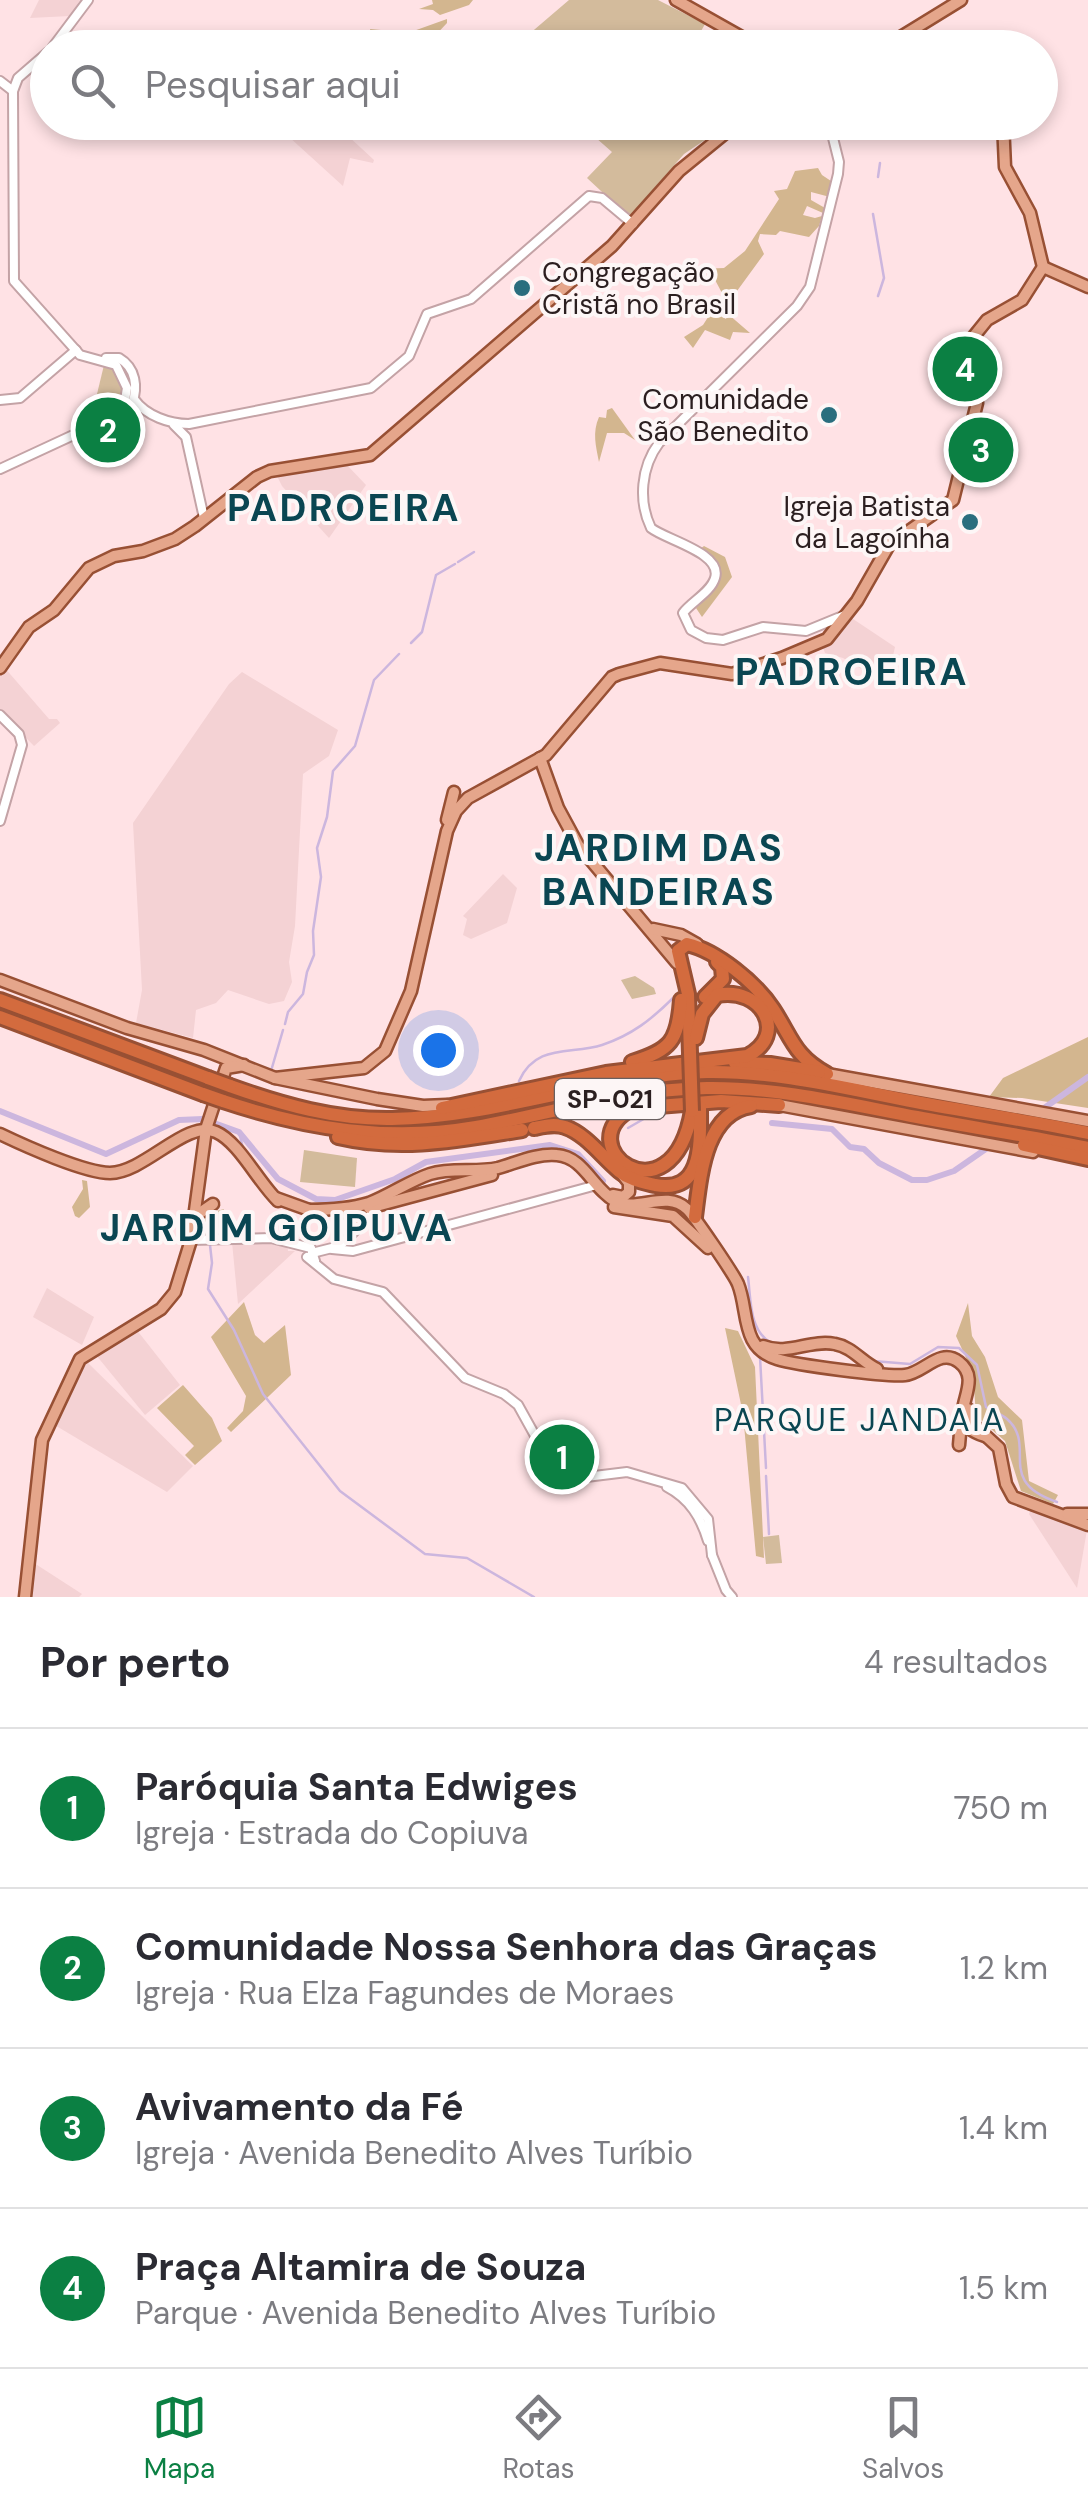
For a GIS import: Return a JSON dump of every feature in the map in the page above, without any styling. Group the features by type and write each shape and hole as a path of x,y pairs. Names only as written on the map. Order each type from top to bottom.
{"highway":[{"path":"696,1051 678,951 683,944 708,953 764,998 798,1053 827,1074"},
{"path":"698,1199 697,1010 723,979 722,967 708,953"},
{"path":"329,1114 414,1112 458,1104 660,1052 670,1044 678,1028 682,975"},
{"path":"551,1083 664,1064 696,1051 746,1056 756,1051 766,1036 764,1012 756,1000 746,995 717,995 702,1014 696,1051"},
{"name":"SP-021","path":"0,1000 291,1107 329,1114 424,1118 646,1077 721,1072 816,1082 1031,1117 1088,1133"},
{"name":"SP-021","path":"0,1017 224,1102 283,1120 374,1134 474,1127 633,1095 710,1088 782,1092 916,1117 1001,1139 1088,1148"},
{"path":"696,1051 827,1074"},
{"path":"696,1109 688,1131 663,1166 639,1172 624,1165 613,1151 612,1128 623,1113 633,1108 721,1101 779,1105"},
{"path":"694,1217 713,1135 723,1119 741,1108 779,1105"},
{"path":"283,1120 368,1144 404,1146 553,1125 569,1128 622,1174 659,1186 678,1186 695,1168 700,1126"},
{"path":"1001,1139 1088,1161"}],"main road":[{"path":"676,0 729,30"},
{"path":"918,30 961,0"},
{"path":"0,668 29,628 54,610 89,568 114,556 158,546 196,526 270,471 370,455 508,338 633,224 679,171 717,140"},
{"path":"447,831 456,811 468,798 540,758 618,674 660,663 732,674 815,645 834,632 849,614 889,545 953,500 978,403 968,361 970,341 987,320 1022,300 1044,260 1030,213 1005,167 1004,140"},
{"path":"1043,267 1088,287"},
{"path":"540,758 573,838 648,925 682,975"},
{"path":"220,1081 230,1069 237,1069 287,1086 295,1079 320,1072 368,1066 390,1044 411,991 454,792"},
{"path":"648,925 681,935 708,953"},
{"path":"0,980 276,1078 422,1106 458,1104"},
{"path":"25,1597 40,1450 66,1383 80,1359 167,1303 175,1292 191,1240 208,1121 220,1081 228,1066 244,1065"},
{"path":"827,1074 1031,1117 1088,1121"},
{"path":"779,1105 1001,1139"},
{"path":"0,1134 88,1170 111,1173 131,1169 208,1121"},
{"path":"208,1121 276,1198 309,1210 358,1215 359,1224"},
{"path":"309,1210 367,1203 440,1172 485,1170 557,1155 577,1163 589,1185 620,1203 672,1201 682,1205 740,1287 750,1337 774,1358 902,1376 942,1358 954,1358 967,1371 970,1417 999,1448 1006,1484 1013,1496 1088,1525"},
{"path":"341,1212 386,1204 552,1160 570,1164 613,1207 688,1222 694,1217"},
{"path":"440,1172 428,1178 429,1184 449,1186"},
{"path":"589,1185 626,1196 629,1184 622,1174"},
{"path":"410,1184 420,1188 412,1197"},
{"path":"369,1208 410,1184"},
{"path":"194,1218 213,1204"},
{"path":"673,1216 721,1259"},
{"path":"194,1218 206,1240"},
{"path":"750,1337 778,1351 833,1343 854,1352 870,1366 902,1376"},
{"path":"810,1344 810,1364"},
{"path":"846,1368 853,1362 854,1352"},
{"path":"959,1444 967,1393"},
{"path":"962,1416 969,1430 986,1436"},
{"path":"1056,1513 1088,1514"}],"street":[{"path":"65,30 88,0"},
{"path":"30,68 18,78 13,91 14,280 76,350 85,357 116,365 127,388 126,410"},
{"path":"0,81 13,91"},
{"path":"833,140 839,167 810,288 652,454 644,476 645,514 650,528 707,557 715,568 714,580 683,614 687,627 699,635 723,640 763,627 806,631 849,614"},
{"path":"172,424 192,424 367,390 383,380 414,348 427,314 471,299 589,196 602,198 633,224"},
{"path":"0,400 20,398 76,350"},
{"path":"102,360 116,358 126,362 135,378 134,399 126,410"},
{"path":"134,399 141,408 172,424 186,437 204,518"},
{"path":"0,469 126,410 141,408"},
{"path":"186,437 192,424"},
{"path":"0,716 20,734 22,746 0,820"},
{"path":"309,1252 348,1252 589,1185"},
{"path":"328,1250 343,1243 372,1211 386,1204"},
{"path":"359,1224 369,1208"},
{"path":"191,1240 271,1238 295,1244 309,1252 317,1265 334,1278 383,1292 465,1378 504,1394 518,1405 548,1459 559,1470 578,1478 627,1472 680,1491 705,1523 712,1555 732,1597"},
{"path":"343,1243 348,1248 366,1246"}],"shaded area":[{"path":"39,0 80,0 70,16 30,18"},
{"path":"432,0 473,0 440,15 419,9 433,4"},
{"path":"569,0 658,0 705,24 702,30 534,30"},
{"path":"447,19 440,30 416,30"},
{"path":"292,140 352,140 374,160 373,163 350,158 343,186"},
{"path":"598,140 705,140 684,154 629,217 587,178 612,152"},
{"path":"818,168 831,181 830,197 811,192 811,200 825,208 823,213 807,206 803,215 822,216 819,226 809,237 780,231 776,235 760,234 758,241 764,254 737,291 723,295 713,276 697,269 724,268 745,251 779,199 774,191 787,189 795,171"},
{"path":"712,311 726,319 728,314 750,333 733,332 730,340 705,330 693,348 684,337 703,325"},
{"path":"104,365 112,365 123,389 122,400 113,412 97,394"},
{"path":"612,408 635,440 624,433 607,433 599,462 597,423"},
{"path":"345,463 366,485 329,538 277,476"},
{"path":"704,546 725,557 732,577 702,617 696,608 720,580 714,559 700,549"},
{"path":"850,617 895,647 892,660 870,674 843,658 825,653 823,647 838,636"},
{"path":"4,667 49,719 60,723 34,746 0,711 0,672"},
{"path":"242,672 338,730 329,756 303,774 295,926 289,962 292,982 284,1001 269,1004 228,990 216,1003 196,1010 193,1038 136,1023 142,990 133,823 229,684"},
{"path":"503,874 517,888 507,923 471,939 463,935 467,919 463,916"},
{"path":"635,976 654,988 656,994 632,999 621,980"},
{"path":"1088,1037 1088,1108 989,1097 1003,1078"},
{"path":"304,1150 357,1158 355,1187 300,1182"},
{"path":"82,1180 87,1181 90,1207 79,1218 72,1207 83,1189"},
{"path":"224,1209 216,1236 201,1233 201,1215"},
{"path":"232,1242 287,1244 288,1251 295,1251 238,1304"},
{"path":"47,1288 94,1317 82,1345 33,1317"},
{"path":"244,1302 255,1335 264,1343 285,1325 291,1375 231,1432 227,1428 243,1411 246,1396 211,1337"},
{"path":"968,1303 972,1336 985,1357 998,1397 1022,1420 1029,1481 1058,1495 1053,1504 1021,1491 1005,1441 976,1416 973,1373 956,1336"},
{"path":"725,1328 738,1331 755,1367 764,1558 756,1556 743,1414"},
{"path":"136,1329 180,1385 145,1415 96,1355"},
{"path":"86,1361 193,1466 167,1492 53,1424 78,1368"},
{"path":"183,1385 212,1418 222,1441 195,1465 185,1455 194,1446 157,1408"},
{"path":"1031,1509 1087,1530 1077,1588 1029,1514"},
{"path":"779,1535 782,1563 766,1564 763,1537"},
{"path":"34,1563 82,1594 28,1597"}],"waterway":[{"path":"878,177 880,163"},
{"path":"873,214 884,278 878,296"},
{"path":"458,562 474,552"},
{"path":"411,643 422,632 436,575 455,564"},
{"path":"285,1024 288,1012 303,994 314,955 313,931 321,877 317,848 327,817 333,771 355,746 374,680 399,654"},
{"path":"519,1081 535,1061 555,1052 613,1041 641,1026 673,998"},
{"path":"271,1071 283,1030"},
{"path":"1040,1111 1088,1077"},
{"path":"0,1111 106,1154 179,1120 203,1119 239,1132 278,1179 316,1199 335,1200 395,1179 426,1162 550,1145 578,1154 603,1181"},
{"path":"628,1128 654,1113"},
{"path":"772,1123 832,1129 850,1147 864,1149 879,1163 912,1180 927,1180 954,1171 993,1144"},
{"path":"239,1132 243,1148"},
{"path":"210,1245 208,1289 234,1330 263,1394 340,1491 425,1554 467,1558 534,1597"},
{"path":"748,1277 755,1322 771,1343"},
{"path":"873,1361 910,1364 938,1347 959,1348 977,1365 986,1407 1007,1419 1015,1429 1027,1484 1057,1502"},
{"path":"760,1357 766,1468"},
{"path":"766,1476 769,1534"}],"place":[{"name":"Congregação Cristã no Brasil","path":"522,288"},
{"name":"Praça Altamira de Souza","path":"965,369"},
{"name":"Comunidade São Benedito","path":"829,415"},
{"name":"Comunidade Nossa Senhora das Graças","path":"108,430"},
{"name":"Avivamento da Fé","path":"981,450"},
{"name":"Igreja Batista da Lagoínha","path":"970,522"},
{"name":"Paróquia Santa Edwiges","path":"562,1457"}],"district":[{"name":"PADROEIRA","path":"344,508"},
{"name":"PADROEIRA","path":"852,672"},
{"name":"JARDIM DAS BANDEIRAS","path":"659,870"},
{"name":"JARDIM GOIPUVA","path":"277,1228"},
{"name":"PARQUE JANDAIA","path":"860,1420"}]}
